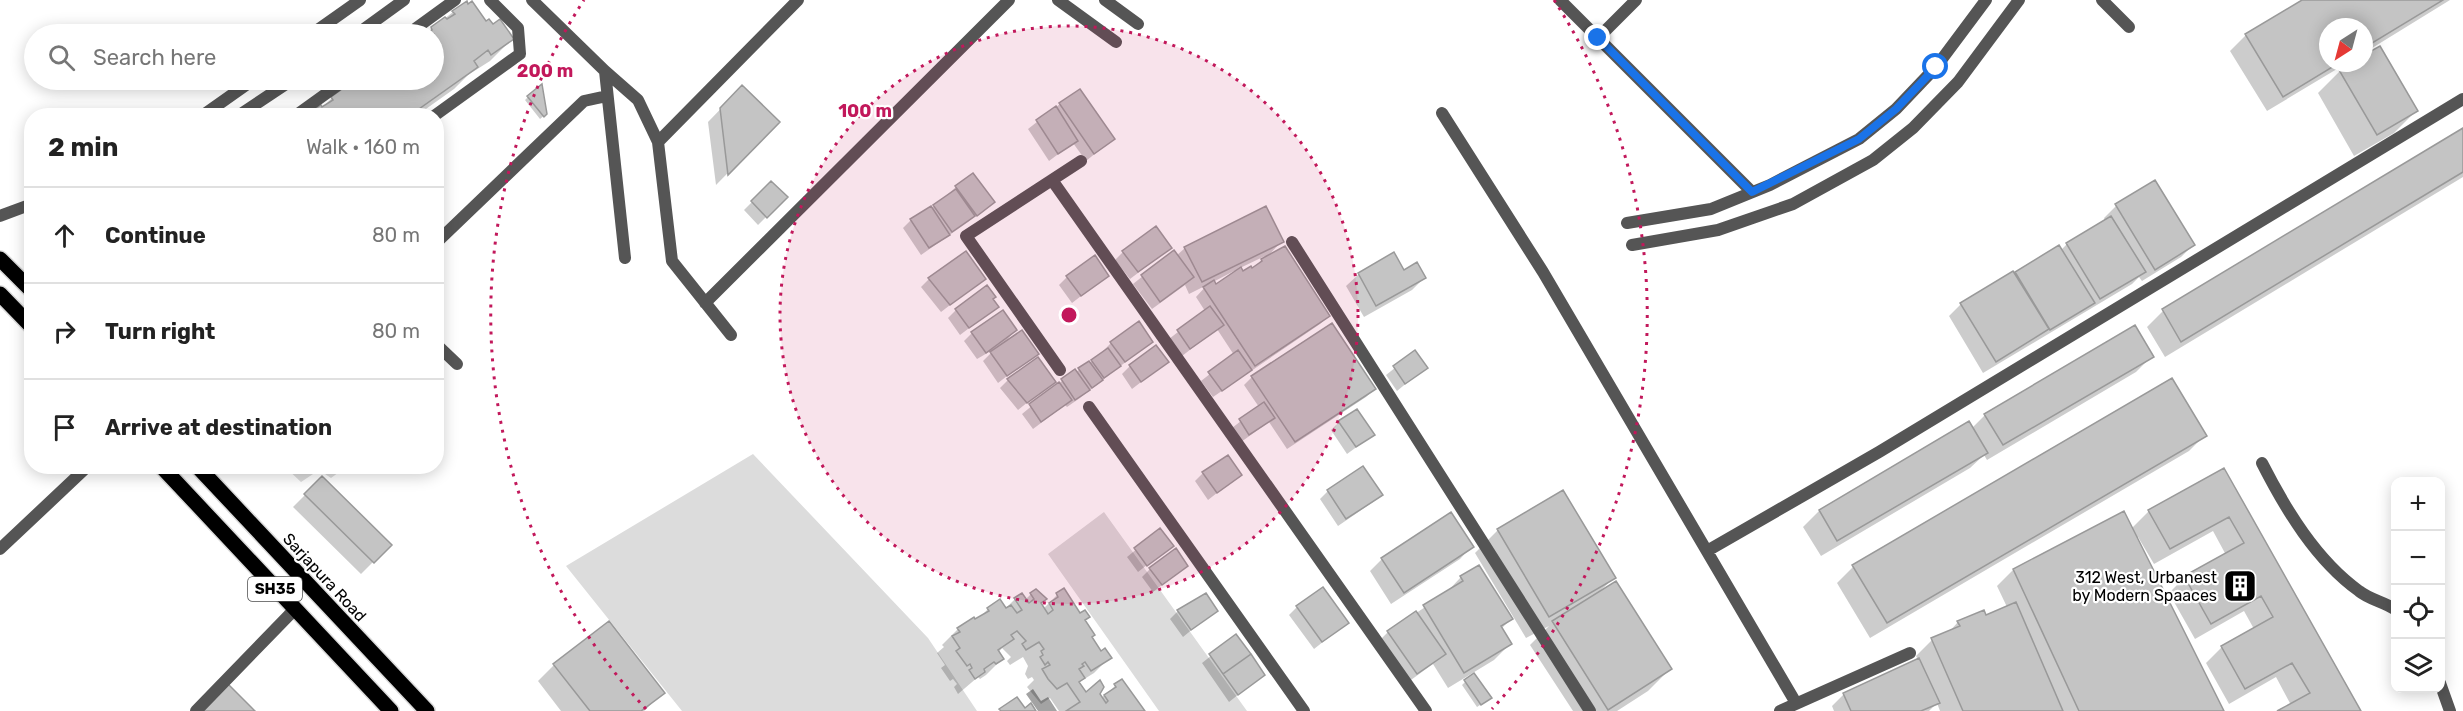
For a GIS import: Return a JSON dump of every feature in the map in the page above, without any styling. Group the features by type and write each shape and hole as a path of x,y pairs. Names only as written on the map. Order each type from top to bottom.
{"main road":[{"path":"0,259 24,283"},
{"path":"0,294 24,319"},
{"name":"SH35","path":"168,474 391,711"},
{"name":"Sarjapura Road","path":"204,474 428,711"}],"street":[{"path":"326,24 360,0"},
{"path":"371,24 404,0"},
{"path":"422,24 456,0"},
{"path":"444,109 520,54 518,28 490,0"},
{"path":"532,0 604,71 638,100 658,142 672,261 731,335"},
{"path":"658,142 798,0"},
{"path":"705,303 1009,0"},
{"path":"1058,0 1116,42"},
{"path":"1105,0 1138,24"},
{"path":"1560,0 1752,192"},
{"path":"1598,38 1636,0"},
{"path":"1627,223 1711,209 1752,192 1859,139 1896,109 1936,67 1986,0"},
{"path":"1632,244 1718,230 1772,212 1793,204 1873,160 1913,128 1958,82 2019,0"},
{"path":"2102,0 2129,27"},
{"path":"604,71 625,258"},
{"path":"213,108 239,90"},
{"path":"250,108 277,90"},
{"path":"306,108 331,90"},
{"path":"444,235 584,100 607,96"},
{"path":"1707,551 1889,446 2463,99"},
{"path":"1442,113 1543,272 1796,703"},
{"path":"1060,370 966,236 1081,161"},
{"path":"1052,180 1426,711"},
{"path":"0,216 24,207"},
{"path":"1292,242 1590,711"},
{"path":"444,352 457,364"},
{"path":"1089,407 1304,711"},
{"path":"2262,464 2281,500 2330,568 2361,593 2391,608"},
{"path":"0,549 80,474"},
{"path":"196,711 294,610"},
{"path":"1780,711 1910,653"},
{"path":"2444,693 2450,711"}],"shaded area":[{"path":"753,454 928,638 977,711 682,711 566,566"},
{"path":"292,474 313,474 301,482"},
{"path":"325,474 336,474 331,478"},
{"path":"1104,512 1247,711 1159,711 1048,554"},
{"path":"1033,689 1041,701 1048,697 1057,711 1038,711 1026,694"}],"building":[{"path":"2302,0 2443,0 2373,43 2373,18 2319,18 2319,72 2324,72 2283,97 2245,34"},
{"path":"467,1 468,4 472,1 486,21 489,19 493,24 500,19 514,39 491,55 488,50 474,61 478,67 420,108 317,108 333,100 331,97 341,90 444,90 444,24 435,24 445,17 447,19 455,14 452,11"},
{"path":"2380,46 2418,111 2377,135 2340,72 2373,72 2373,50"},
{"path":"542,84 547,114 544,117 527,96"},
{"path":"742,85 780,122 728,175 720,108"},
{"path":"1080,89 1115,139 1094,154 1059,103"},
{"path":"1056,106 1078,141 1058,154 1036,120"},
{"path":"2463,128 2463,172 2181,342 2162,309"},
{"path":"973,173 995,202 977,216 955,186"},
{"path":"2155,180 2195,245 2155,270 2115,204"},
{"path":"771,181 788,197 767,218 751,201"},
{"path":"956,189 975,216 952,232 933,205"},
{"path":"931,206 950,235 929,248 910,219"},
{"path":"1266,206 1284,242 1202,282 1184,247"},
{"path":"2111,216 2146,272 2100,299 2066,243"},
{"path":"1156,226 1172,248 1138,272 1122,251"},
{"path":"2059,245 2095,303 2050,330 2015,272"},
{"path":"1285,246 1330,316 1255,366 1203,287 1214,280 1216,284 1241,267 1243,271 1251,266 1252,268 1262,261 1261,259"},
{"path":"1174,250 1194,277 1160,302 1141,275"},
{"path":"966,251 986,279 950,305 928,278"},
{"path":"1394,252 1404,270 1417,262 1426,278 1376,306 1358,273"},
{"path":"1095,255 1109,276 1081,296 1066,276"},
{"path":"2013,271 2049,329 1996,362 1960,303"},
{"path":"987,285 996,297 993,299 999,307 969,328 955,309"},
{"path":"1210,306 1224,325 1190,349 1177,330"},
{"path":"1003,310 1017,330 986,353 971,332"},
{"path":"1139,321 1153,342 1125,362 1110,342"},
{"path":"1332,323 1376,389 1295,442 1251,376"},
{"path":"2135,325 2154,357 2003,445 1984,414"},
{"path":"1022,330 1039,354 1007,376 990,352"},
{"path":"1156,345 1169,362 1141,382 1129,365"},
{"path":"1108,348 1121,366 1104,378 1091,360"},
{"path":"1238,350 1252,370 1222,391 1208,372"},
{"path":"1415,350 1428,368 1405,384 1393,366"},
{"path":"1038,357 1056,382 1027,403 1007,379"},
{"path":"1089,361 1103,380 1092,388 1078,368"},
{"path":"1075,369 1090,390 1075,400 1061,379"},
{"path":"2172,378 2207,436 1887,623 1852,565"},
{"path":"1059,382 1072,400 1041,422 1029,404"},
{"path":"1264,402 1275,418 1249,435 1239,419"},
{"path":"1357,409 1375,435 1356,447 1338,421"},
{"path":"1969,421 1988,453 1837,541 1819,510"},
{"path":"1228,455 1242,475 1217,493 1202,472"},
{"path":"1363,466 1383,495 1346,519 1327,490"},
{"name":"312 West, Urbanest by Modern Spaaces","path":"2224,468 2361,711 2277,711 2310,693 2292,663 2245,689 2221,646 2273,617 2261,596 2211,624 2184,576 2244,543 2229,517 2170,549 2148,510"},
{"path":"322,476 392,545 374,563 304,494"},
{"path":"1563,490 1616,578 1549,617 1497,529"},
{"path":"2124,511 2224,711 2079,711 2013,569"},
{"path":"1451,512 1474,547 1404,593 1381,558"},
{"path":"1160,528 1174,546 1147,566 1134,548"},
{"path":"1176,548 1188,566 1162,585 1149,568"},
{"path":"1479,565 1513,619 1501,626 1512,644 1464,673 1423,605 1463,581 1460,576"},
{"path":"1616,581 1672,669 1608,710 1552,621"},
{"path":"1323,587 1349,623 1322,642 1296,606"},
{"path":"1064,588 1080,613 1085,610 1090,617 1085,620 1095,635 1092,637 1101,651 1105,648 1112,658 1091,671 1085,662 1082,664 1084,666 1079,669 1085,678 1079,682 1086,692 1100,680 1104,687 1100,694 1106,703 1108,701 1104,695 1116,687 1114,684 1122,679 1145,711 1066,711 1080,702 1067,683 1057,689 1048,679 1042,669 1050,665 1048,662 1045,665 1040,657 1044,649 1039,642 1026,650 1022,644 1026,641 1017,631 1011,635 1014,639 998,650 1004,659 996,664 994,662 975,679 969,670 972,668 970,664 967,666 956,651 960,648 952,636 960,632 957,628 989,611 987,608 1000,599 1006,608 1011,605 1017,613 1022,610 1014,598 1022,593 1029,603 1034,599 1030,593 1036,589 1047,599 1041,603 1048,614 1053,610 1049,603 1058,597 1056,593"},
{"path":"1206,593 1218,611 1191,630 1177,610"},
{"path":"2016,602 2063,711 1963,711 1931,638 1960,626 1957,621 1984,610 1986,615"},
{"path":"1416,611 1446,654 1417,674 1387,631"},
{"path":"609,621 665,693 641,711 590,711 553,664"},
{"path":"1236,634 1251,654 1223,674 1209,654"},
{"path":"1251,654 1265,675 1238,695 1223,674"},
{"path":"1919,658 1940,703 1921,711 1851,711 1843,693"},
{"path":"1474,673 1492,698 1481,705 1464,680"},
{"path":"228,684 255,711 202,711"},
{"path":"1017,697 1025,708 1031,703 1036,711 1001,711 999,709"}],"place":[{"name":"312 West, Urbanest by Modern Spaaces","path":"2240,586"}],"route":[{"path":"1598,38 1752,192 1859,139 1896,109 1936,67"}]}
